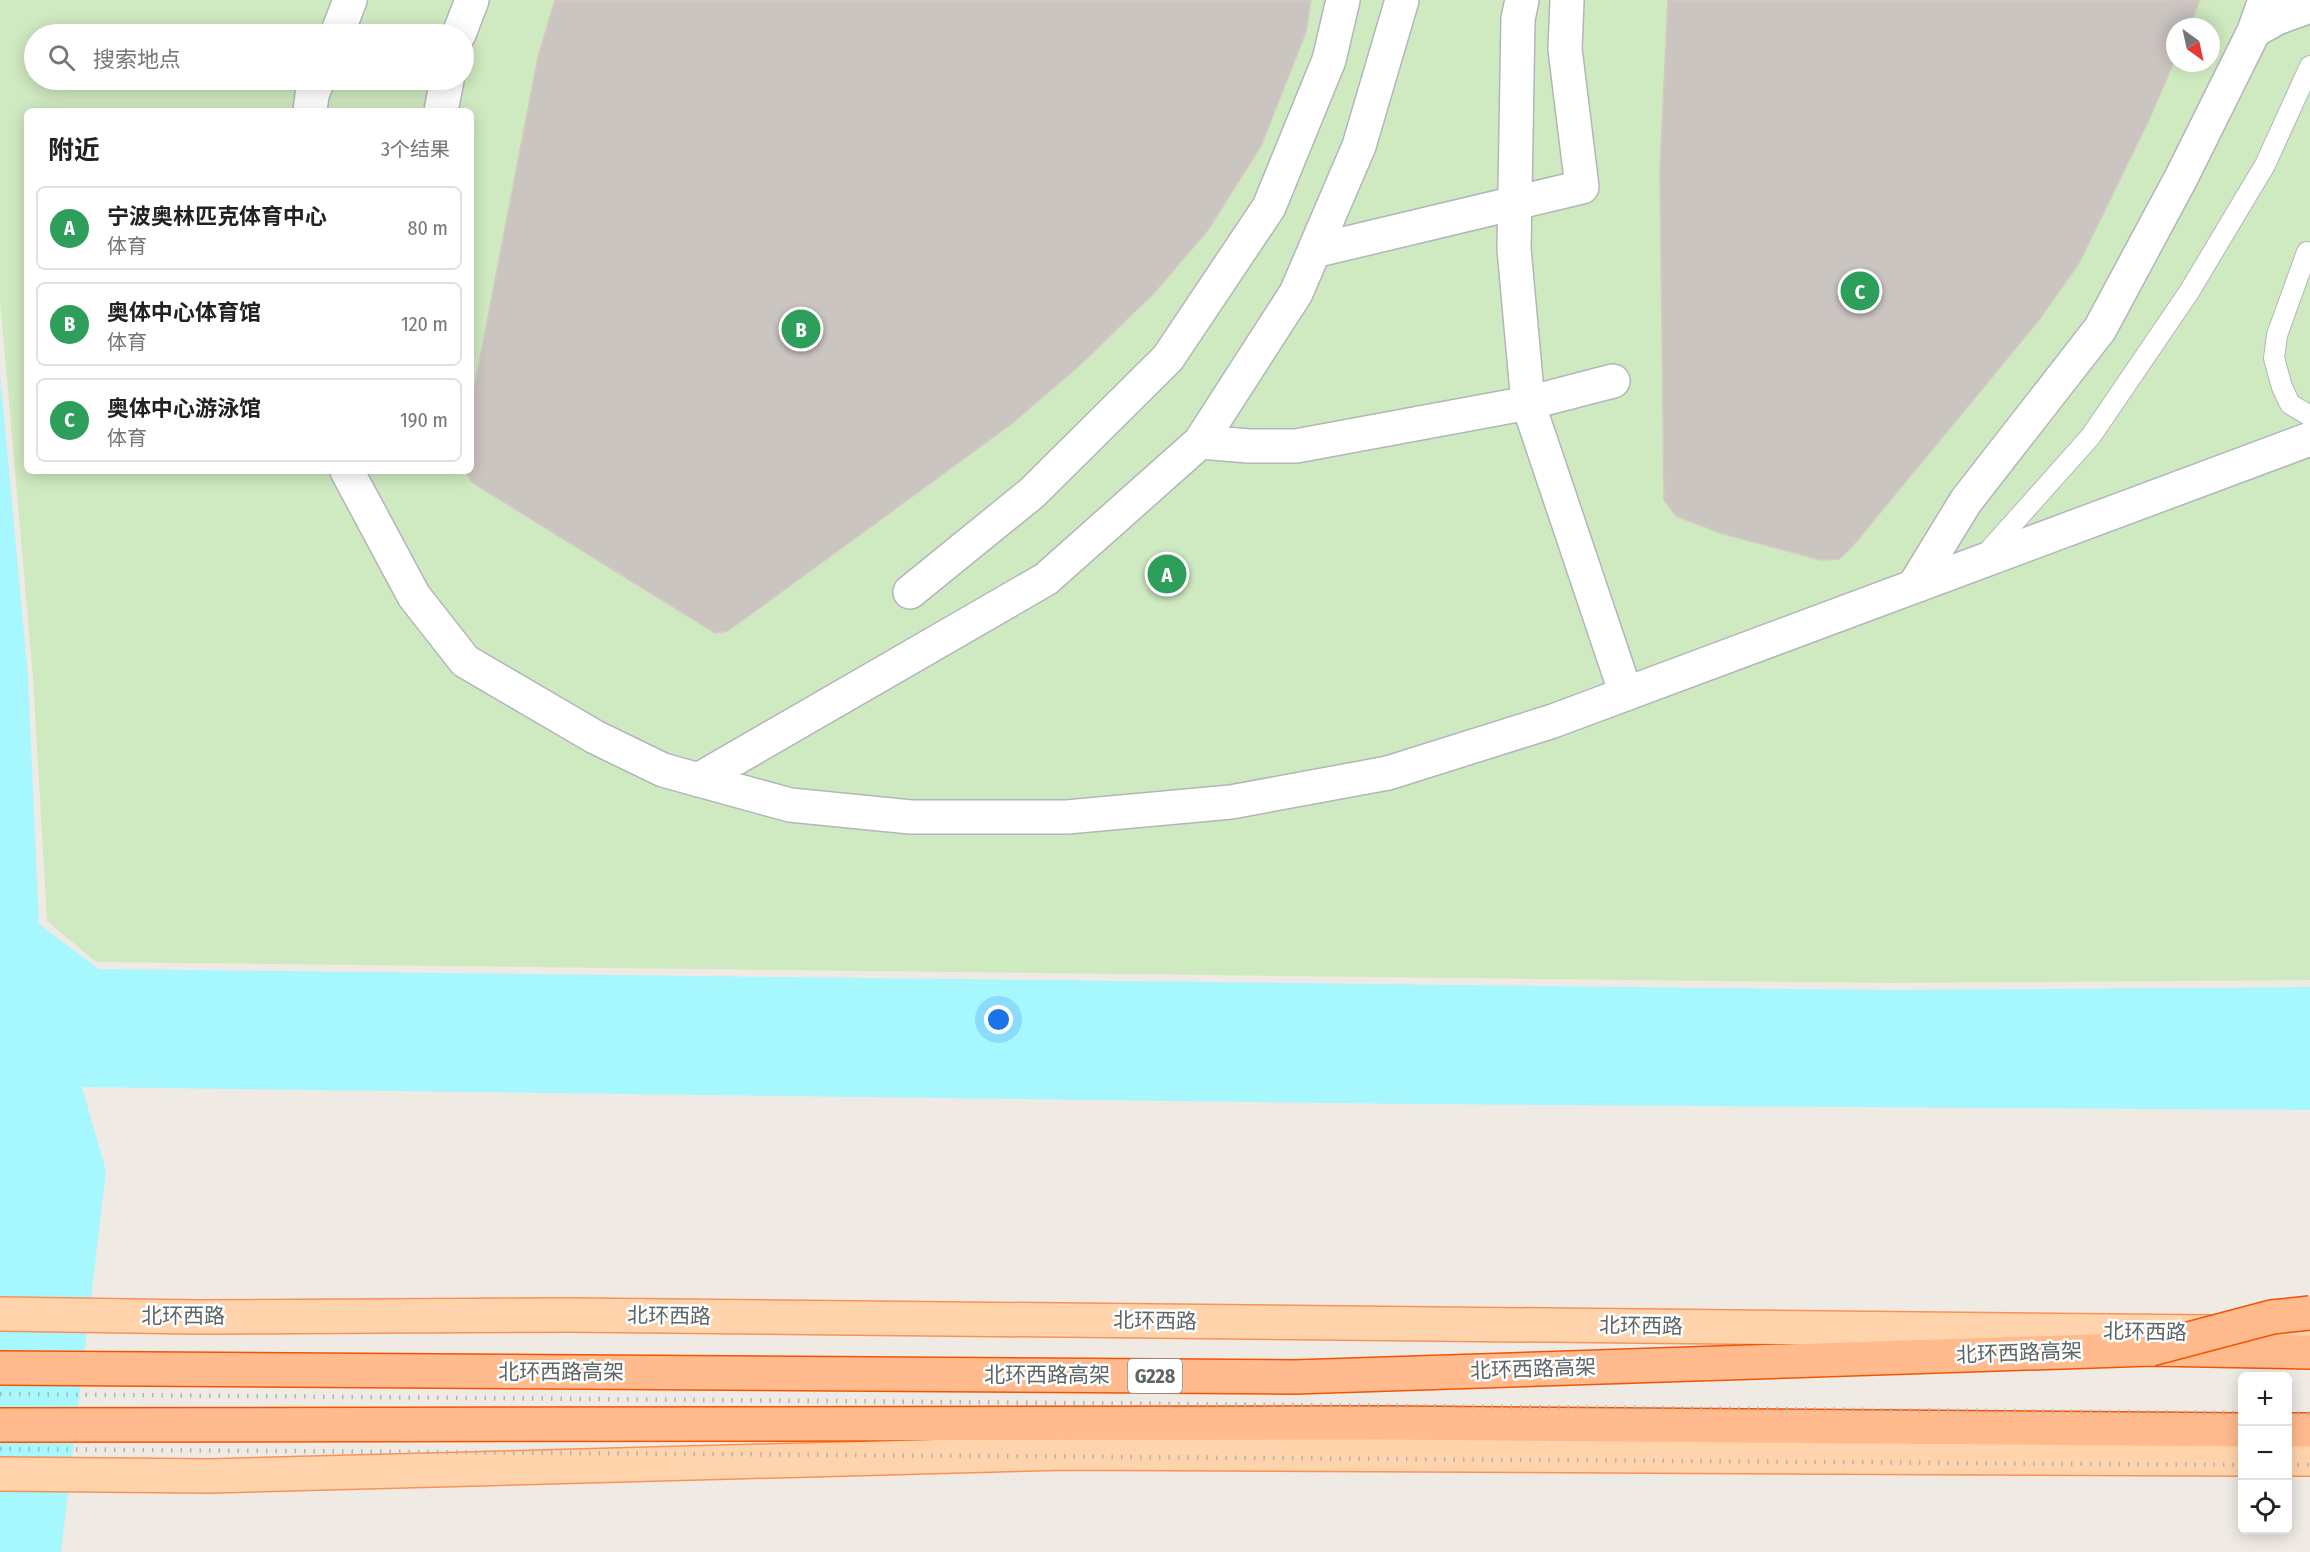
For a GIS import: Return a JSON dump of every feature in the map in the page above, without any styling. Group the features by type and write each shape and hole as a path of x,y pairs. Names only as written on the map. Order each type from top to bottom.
{"highway":[{"path":"2151,1349 2272,1317 2310,1313"},
{"name":"北环西路高架","path":"0,1368 1294,1377 2151,1349 2310,1352"},
{"name":"G228","path":"0,1425 1393,1423 2238,1430"},
{"path":"2292,1430 2310,1430"}],"main road":[{"name":"北环西路","path":"0,1314 198,1317 568,1315 2310,1333"},
{"path":"0,1474 210,1476 1065,1453 2238,1459"},
{"path":"2292,1459 2310,1459"}],"street":[{"path":"341,24 351,0"},
{"path":"463,24 472,0"},
{"path":"910,592 1032,493 1168,358 1269,207 1329,60 1343,0"},
{"path":"698,780 1046,579 1200,442 1296,293 1359,146 1402,0"},
{"path":"1522,0 1518,19 1514,249 1528,403 1626,694"},
{"path":"1314,251 1582,187 1565,49 1567,0"},
{"path":"1914,586 1966,501 2100,329 2181,178 2254,31 2265,0"},
{"path":"2254,31 2277,18 2310,6"},
{"path":"310,108 314,90"},
{"path":"442,108 445,90"},
{"path":"1200,442 1249,446 1296,446 1528,403 1613,381"},
{"path":"349,474 414,596 465,661 595,737 663,770 790,805 910,817 1067,817 1231,802 1388,773 1552,721 2294,443 2310,439"}],"lane":[{"path":"1980,561 2091,436 2189,292 2265,165 2310,66"},
{"path":"2307,252 2277,335 2274,358 2282,387 2290,404 2310,416"}],"green space":[{"path":"0,0 2310,0 2310,980 1891,983 96,962 47,921 33,677 0,300"}],"water":[{"path":"0,373 28,675 39,924 99,969 1893,990 2310,987 2310,1110 1411,1104 82,1087 106,1171 61,1552 0,1552"}],"building":[{"path":"555,0 1311,0 1306,32 1261,146 1208,230 1154,293 1080,365 1010,425 743,620 727,631 715,633 473,483 467,474 474,474 474,389 538,57"},
{"path":"1668,0 2200,0 2193,18 2166,18 2166,72 2169,72 2148,122 2079,263 2039,320 1851,548 1839,559 1821,560 1720,533 1676,516 1664,500 1660,169"}],"railway":[{"path":"0,1394 2238,1413"},
{"path":"2292,1413 2310,1414"},
{"path":"0,1449 2238,1465"},
{"path":"2292,1465 2310,1465"}],"place":[{"name":"奥体中心游泳馆","path":"1860,291"},
{"name":"奥体中心体育馆","path":"801,329"},
{"name":"宁波奥林匹克体育中心","path":"1167,574"}]}
